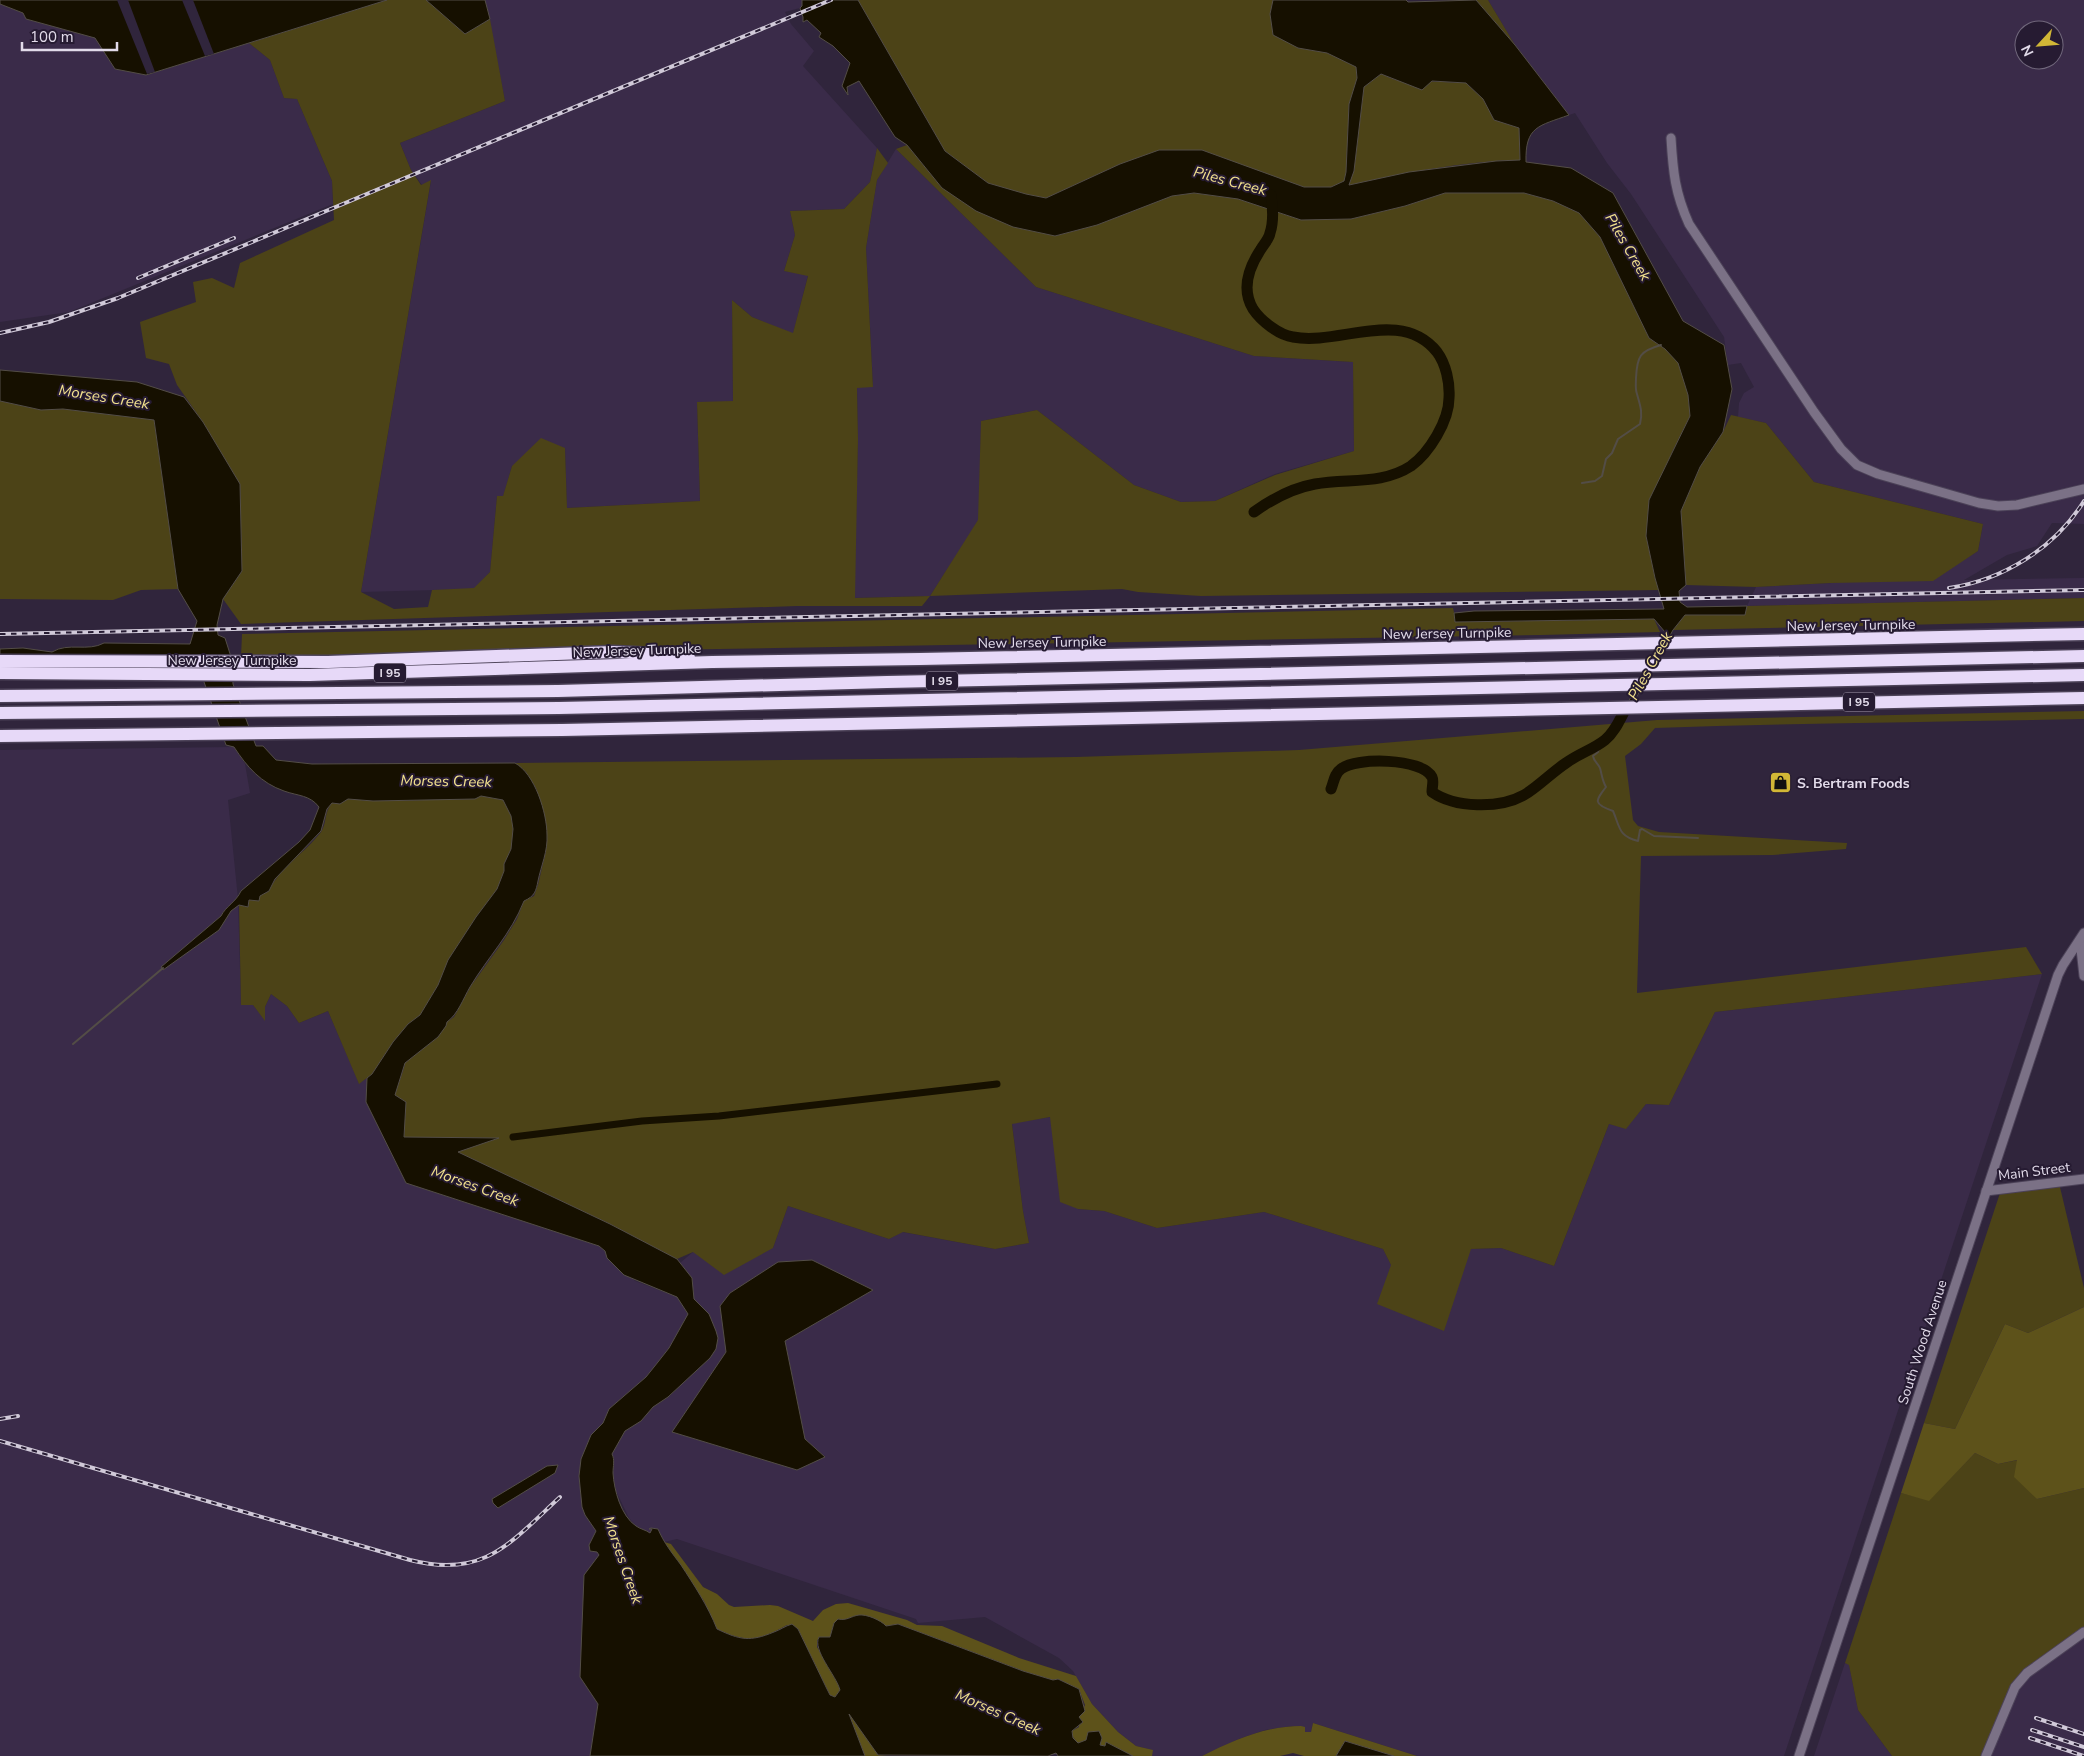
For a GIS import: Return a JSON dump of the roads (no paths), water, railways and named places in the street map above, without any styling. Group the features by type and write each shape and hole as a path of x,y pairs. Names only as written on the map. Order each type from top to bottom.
{"highway":[{"name":"New Jersey Turnpike","path":"0,673 310,675 712,662 920,660 2084,634"},
{"path":"0,661 328,662 613,652 674,655 712,662"},
{"name":"I 95","path":"0,696 190,696 558,691 2084,656"},
{"name":"I 95","path":"0,713 559,708 2084,675"},
{"name":"I 95","path":"0,736 572,730 2084,698"}],"street":[{"path":"1672,138 1673,170 1678,201 1689,224 1814,412 1840,449 1857,465 1878,474 1979,503 1998,506 2017,505 2084,489"},
{"path":"2082,937 2084,974"},
{"name":"South Wood Avenue","path":"1799,1756 2058,975 2063,964 2082,937"},
{"name":"Main Street","path":"1986,1191 2084,1179"},
{"path":"1986,1756 2014,1687 2027,1673 2084,1632"}],"water":[{"path":"0,0 387,0 146,75 115,69 95,38 26,19 23,13 0,4"},
{"path":"426,0 485,0 490,19 465,34"},
{"path":"802,0 858,0 945,151 988,183 1046,198 1120,164 1159,150 1202,150 1304,187 1331,187 1344,181 1346,172 1349,104 1357,78 1356,67 1327,53 1298,48 1273,35 1270,14 1273,0 1406,0 1408,2 1476,0 1515,45 1569,115 1542,125 1531,134 1526,150 1526,162 1571,168 1613,193 1683,321 1724,345 1732,389 1723,432 1700,467 1681,511 1686,585 1679,591 1680,602 1687,607 1747,606 1745,615 1685,615 1673,630 1624,720 1614,722 1621,716 1665,632 1654,619 1455,622 1454,613 1474,611 1664,609 1646,536 1649,500 1690,416 1688,395 1678,363 1665,349 1649,338 1600,237 1579,213 1553,201 1524,193 1445,193 1405,206 1351,219 1301,220 1238,199 1194,193 1172,196 1097,225 1055,236 1013,227 976,211 942,188 907,145 895,137 859,81 847,87 848,95 842,86 850,63 833,46 819,37 821,33 807,20 803,22 800,8","holes":["1381,74 1422,90 1432,81 1466,83 1483,99 1494,120 1519,128 1520,160 1496,161 1409,172 1349,185 1354,171 1364,87"]},
{"name":"Morses Creek","path":"0,370 137,382 184,397 203,422 240,484 242,571 223,599 217,625 218,635 225,638 232,660 233,684 256,746 263,746 276,760 312,764 515,763 522,768 534,785 545,816 547,835 545,853 536,890 531,897 524,901 513,924 438,1037 405,1063 395,1095 406,1102 404,1137 499,1138 458,1152 610,1224 677,1259 692,1278 694,1299 709,1314 716,1331 718,1338 716,1349 710,1358 668,1397 653,1407 641,1421 625,1431 612,1454 614,1461 613,1473 617,1495 626,1516 636,1526 650,1533 652,1529 649,1529 651,1528 658,1529 700,1596 717,1629 732,1636 751,1638 766,1635 792,1624 798,1629 830,1695 835,1697 840,1690 819,1649 819,1637 830,1637 834,1623 838,1619 859,1615 873,1618 886,1626 898,1624 1023,1671 1053,1680 1058,1679 1079,1689 1085,1711 1079,1717 1083,1722 1072,1731 1073,1738 1078,1743 1086,1740 1088,1732 1099,1731 1102,1738 1100,1745 1105,1746 1106,1742 1133,1756 1058,1756 1056,1753 1048,1756 878,1755 849,1714 865,1756 590,1756 598,1704 580,1677 584,1575 599,1555 597,1552 590,1551 589,1545 596,1531 582,1507 579,1476 581,1459 591,1435 603,1423 609,1409 646,1377 669,1348 688,1314 677,1297 624,1275 607,1258 605,1251 599,1246 406,1183 366,1102 367,1078 372,1074 393,1042 408,1024 420,1015 438,985 448,960 497,889 504,871 504,864 511,849 513,829 511,816 503,800 481,796 475,799 373,801 348,799 340,804 332,803 327,809 321,831 275,879 269,891 260,896 259,901 249,900 248,907 239,905 231,911 219,930 163,970 161,967 221,916 241,891 299,842 310,830 319,807 308,798 268,784 249,768 234,747 226,745 195,656 0,655 0,649 23,648 52,652 65,648 98,646 104,643 190,644 197,621 178,589 154,420 63,409 41,410 0,401"},
{"path":"812,1260 873,1290 785,1341 805,1439 825,1457 797,1470 672,1432 726,1352 720,1306 730,1293 778,1262"},
{"path":"558,1465 555,1473 498,1508 493,1503 492,1499 547,1466"},
{"path":"1345,1741 1394,1756 1336,1756"}],"waterway":[{"path":"1254,512 1299,488 1327,482 1364,480 1388,476 1411,466 1425,453 1437,436 1446,416 1449,398 1449,386 1445,368 1437,352 1422,339 1406,332 1388,330 1330,337 1293,337 1276,330 1256,314 1249,301 1248,278 1253,263 1268,239 1273,219 1271,195"},
{"path":"1582,483 1595,481 1602,476 1606,459 1612,453 1618,439 1640,424 1641,412 1636,392 1637,364 1644,352 1661,345"},
{"name":"Piles Creek","path":"1331,789 1337,773 1349,765 1388,761 1416,766 1426,771 1433,779 1432,792 1453,801 1477,805 1514,800 1529,792 1571,760 1609,737 1626,708"},
{"path":"1601,742 1598,752 1593,756 1600,768 1606,787 1598,802 1613,811 1623,834 1638,841 1640,830 1642,829 1654,836 1698,838"},
{"path":"73,1044 163,968"},
{"path":"513,1137 642,1121 719,1116 997,1084"}],"railway":[{"path":"0,333 49,322 118,298 831,0"},
{"path":"138,278 234,238"},
{"path":"1949,588 1989,578 2026,559 2058,533 2084,501"},
{"path":"0,634 2084,590"},
{"path":"0,1419 18,1416"},
{"path":"0,1441 410,1560 436,1565 458,1565 477,1561 494,1553 526,1529 560,1497"},
{"path":"2036,1718 2084,1734"},
{"path":"2032,1730 2084,1747"},
{"path":"2030,1738 2084,1756"}],"place":[{"name":"S. Bertram Foods","path":"1781,783"}]}
